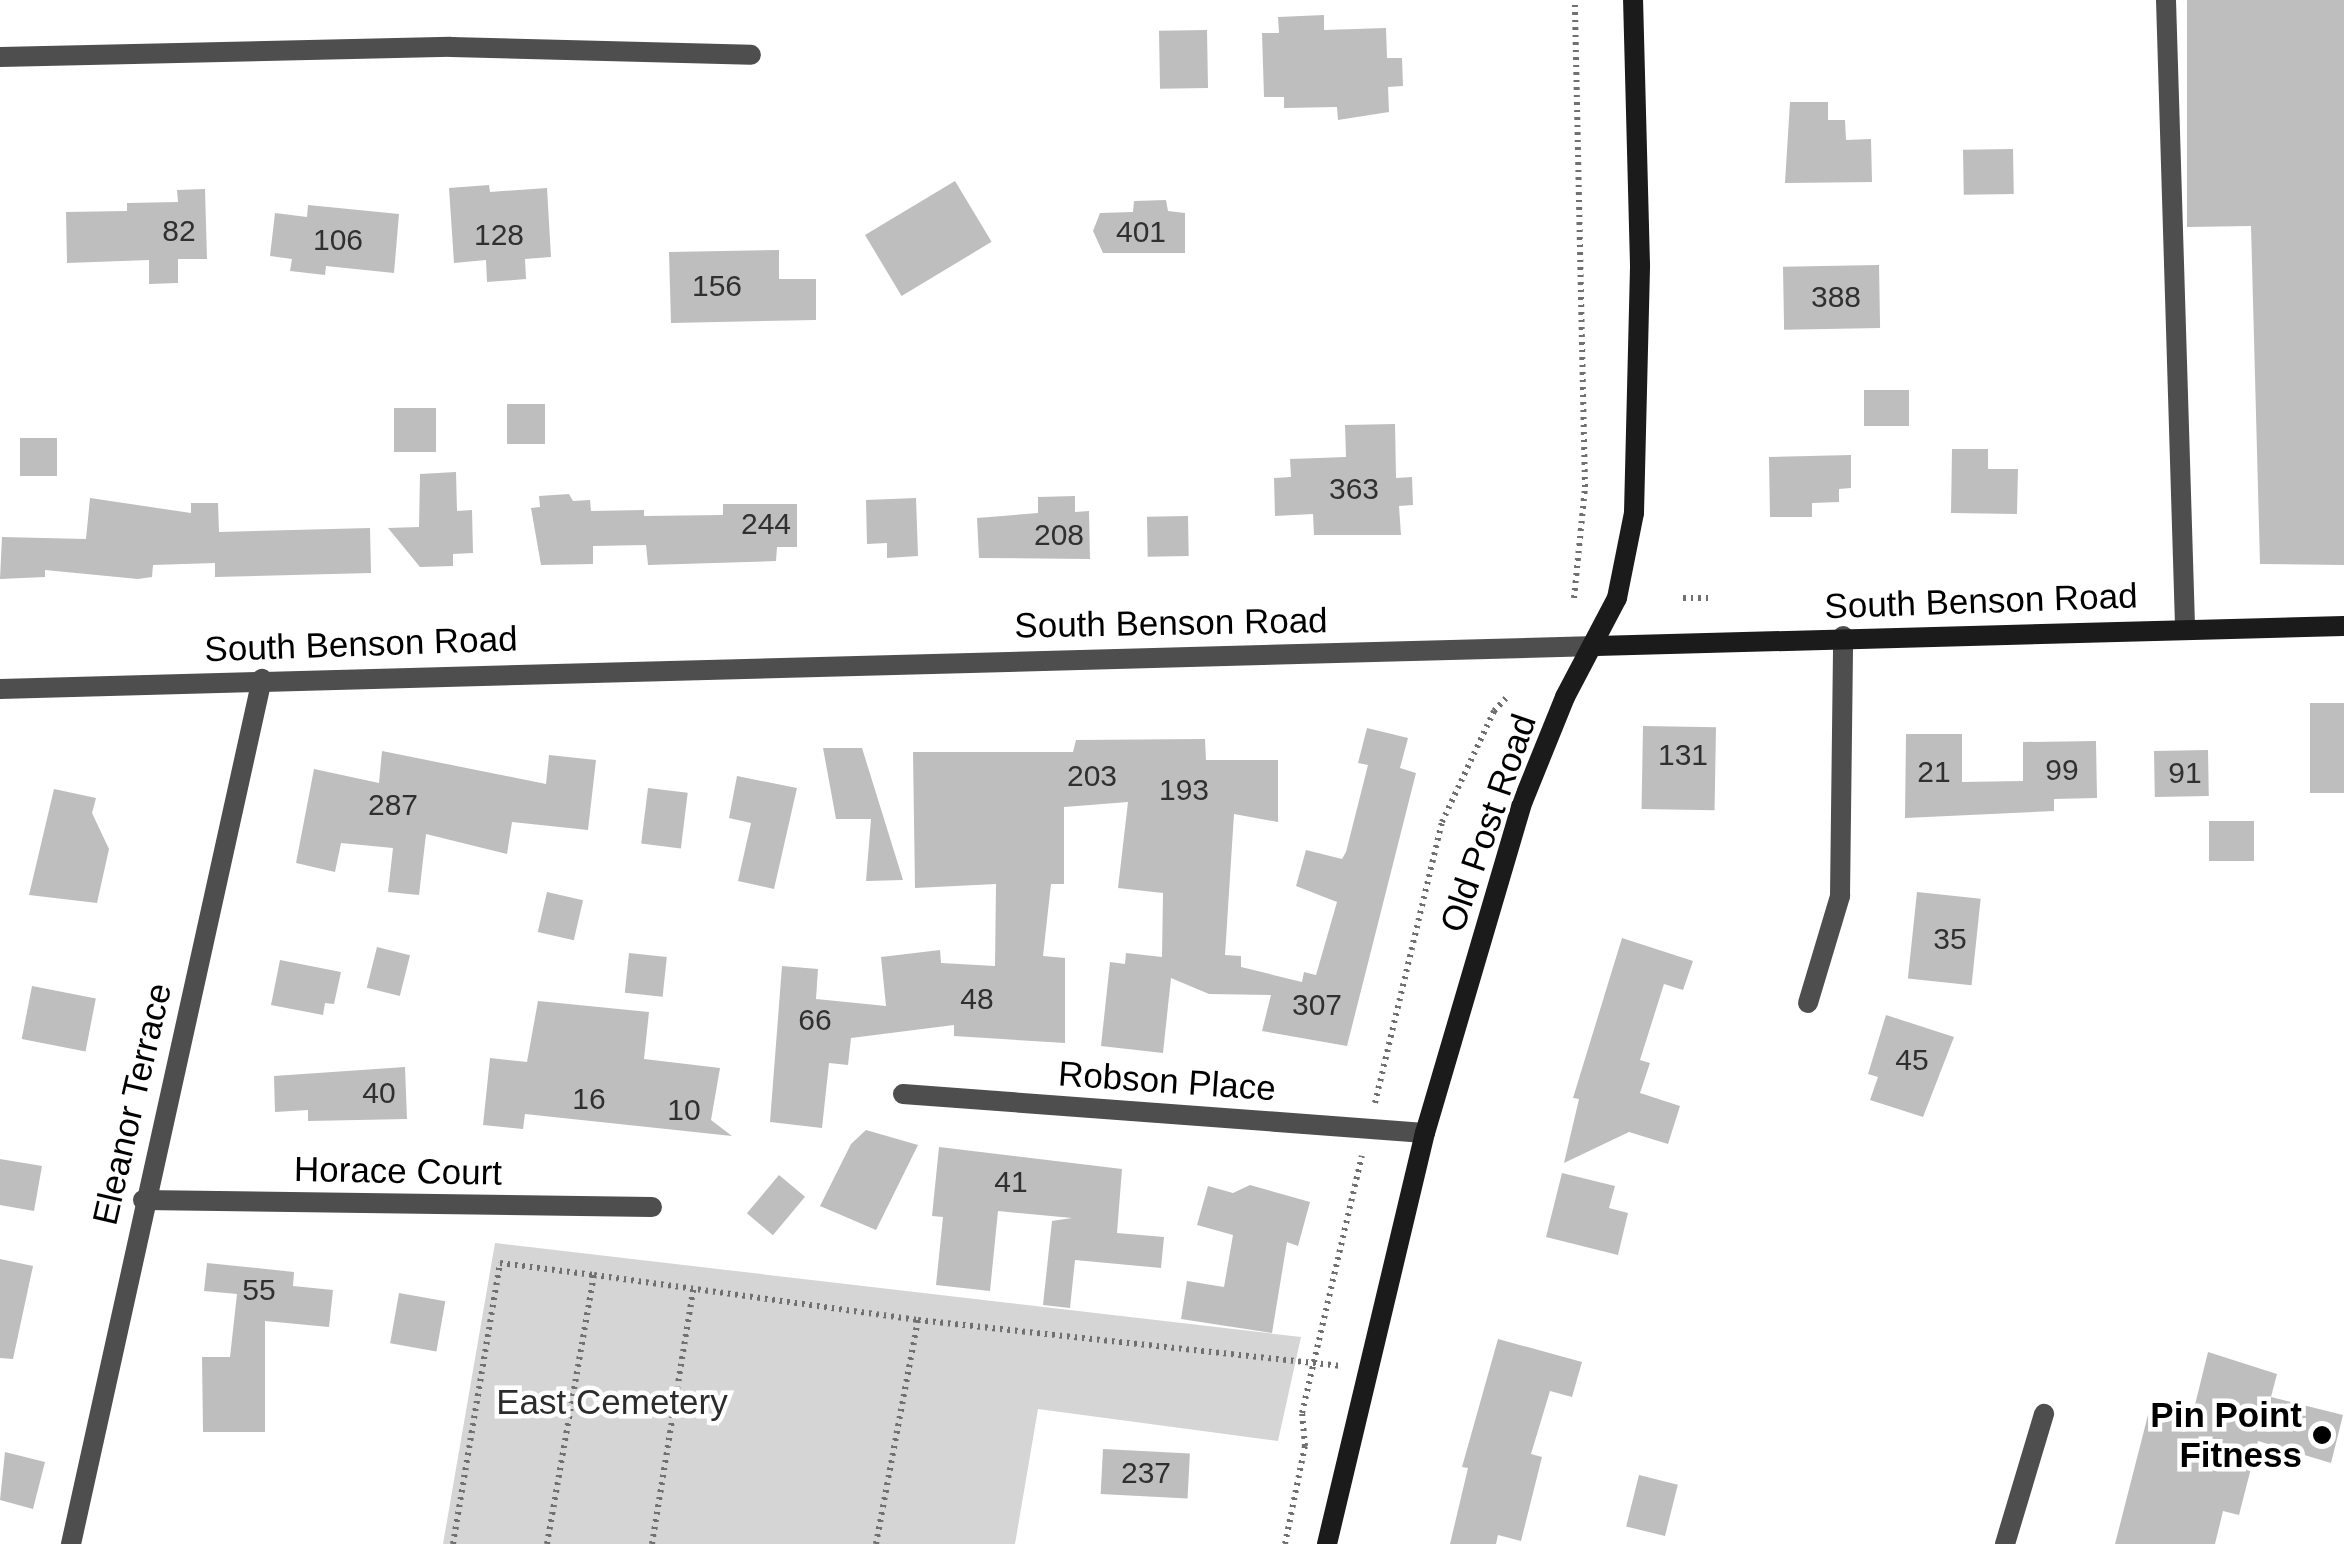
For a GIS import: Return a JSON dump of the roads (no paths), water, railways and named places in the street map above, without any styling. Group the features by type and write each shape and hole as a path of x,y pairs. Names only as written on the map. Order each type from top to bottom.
{"street":[{"name":"Old Post Road","path":"1327,1544 1425,1133 1523,801 1566,697 1596,646 1616,598 1634,514 1640,265 1633,0"},
{"path":"2166,0 2176,447 2185,627"},
{"path":"0,57 450,47 751,56"},
{"name":"South Benson Road","path":"0,689 1843,636 2344,626"},
{"path":"1808,1003 1840,896 1843,636"},
{"name":"Eleanor Terrace","path":"71,1544 142,1200 262,679"},
{"name":"Robson Place","path":"903,1094 1425,1133"},
{"name":"Horace Court","path":"142,1200 652,1207"},
{"path":"2004,1544 2044,1414"}],"place":[{"name":"Pin Point Fitness","path":"2322,1435"}],"park label":[{"name":"East Cemetery","path":"612,1402"}]}
